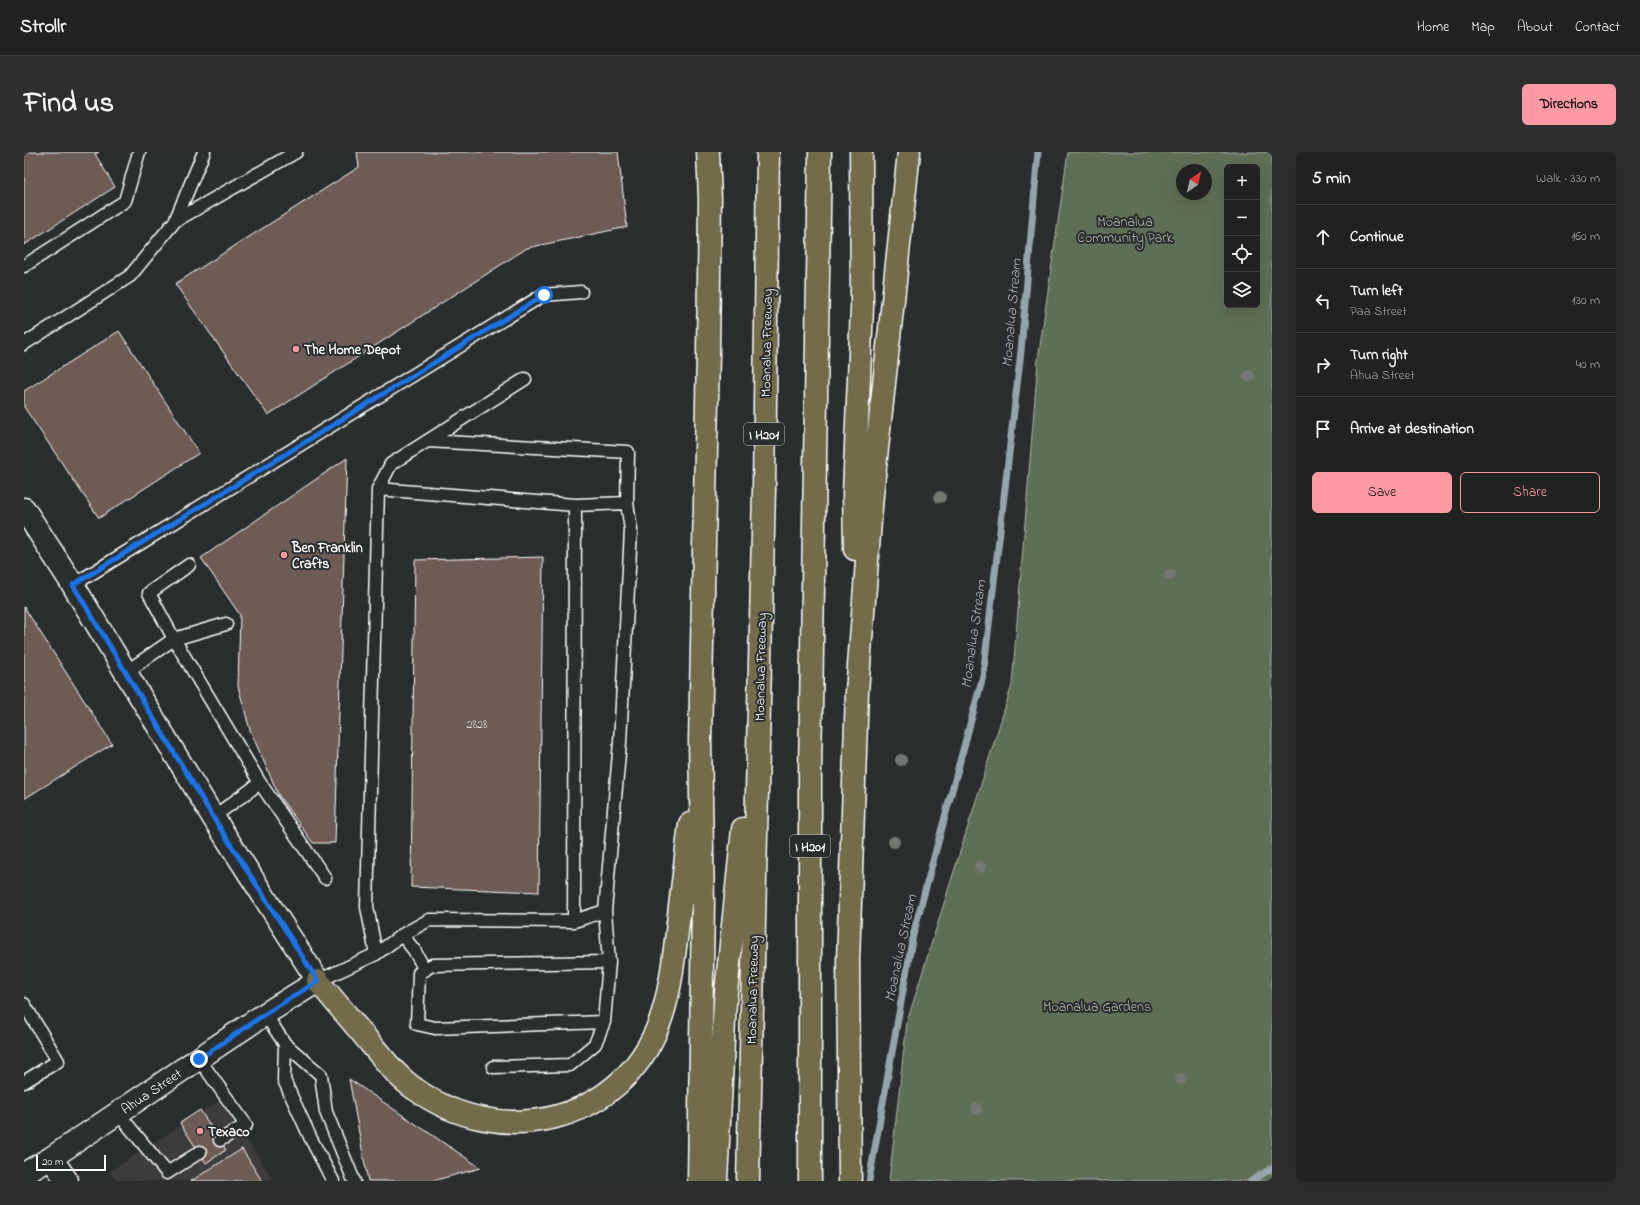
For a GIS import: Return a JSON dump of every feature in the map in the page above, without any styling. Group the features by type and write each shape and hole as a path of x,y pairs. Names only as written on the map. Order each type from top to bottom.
{"highway":[{"path":"699,1181 703,903 700,741 708,369 710,199 708,152"},
{"name":"Moanalua Freeway","path":"748,1181 760,671 768,152"},
{"name":"I H201","path":"810,1179 810,772 820,152"},
{"path":"857,692 854,492 862,308 860,152"},
{"path":"850,1181 848,961 857,692 872,495 909,152"},
{"path":"716,1181 725,1002 760,671"},
{"path":"318,981 396,1073 420,1093 434,1102 455,1112 478,1119 502,1122 526,1122 573,1112 594,1102 615,1086 632,1070 646,1048 658,1024 665,1001 672,974 700,741"}],"street":[{"path":"24,508 73,585 213,817 318,981"},
{"name":"Ahua Street","path":"24,1174 51,1158 265,1014 318,981"},
{"path":"51,1158 67,1181"}],"lane":[{"path":"24,266 125,201 139,152"},
{"path":"24,344 130,276 175,222 204,152"},
{"path":"175,222 296,152"},
{"path":"73,585 544,295 581,292"},
{"path":"376,954 367,907 378,489 391,464 525,379"},
{"path":"427,441 628,452 627,503 631,530 620,742 605,911 609,962 604,1022 595,1044 570,1065 493,1067"},
{"path":"378,489 575,505 627,503"},
{"path":"574,921 575,505"},
{"path":"189,565 149,593 174,639 260,783 326,878"},
{"path":"126,672 174,639 226,624"},
{"path":"213,817 260,783"},
{"path":"318,981 376,954 402,935 428,920 574,921 605,911"},
{"path":"402,935 414,950 425,970"},
{"path":"604,1022 435,1028 418,1024 420,973 432,965 609,962"},
{"path":"24,1004 58,1060 24,1082"},
{"path":"265,1014 285,1044 321,1075 326,1112 354,1181"},
{"path":"285,1044 284,1080 311,1139 333,1181"},
{"path":"199,1059 246,1125 220,1140"},
{"path":"118,1113 167,1173 200,1152"}],"shaded area":[{"name":"Texaco","path":"221,1100 272,1178 267,1181 116,1181 110,1171"}],"green space":[{"name":"Moanalua Gardens","path":"1068,152 1272,152 1272,1181 889,1181 907,1022 1012,685 1038,360"}],"building":[{"path":"24,152 99,152 95,154 115,187 24,245"},
{"name":"The Home Depot","path":"357,152 618,152 627,227 527,248 268,415 175,284 359,167"},
{"path":"119,331 199,453 99,518 24,407 24,391"},
{"path":"347,458 335,843 313,843 279,796 250,730 238,686 240,615 201,558"},
{"path":"543,557 539,892 411,887 415,560"},
{"path":"24,607 112,744 24,799"},
{"path":"349,1079 481,1168 432,1181 368,1181"},
{"name":"Texaco","path":"200,1110 226,1150 206,1163 180,1123"},
{"path":"242,1149 262,1181 191,1181"}],"waterway":[{"name":"Moanalua Stream","path":"869,1181 913,935 983,676 1021,351 1038,152"},
{"path":"1251,1181 1272,1168"}],"place":[{"name":"The Home Depot","path":"296,349"},
{"name":"Ben Franklin Crafts","path":"284,555"},
{"name":"Texaco","path":"200,1131"}],"route":[{"path":"199,1059 265,1014 318,981 213,817 73,585 544,295"}],"park label":[{"name":"Moanalua Community Park","path":"1125,230"}]}
